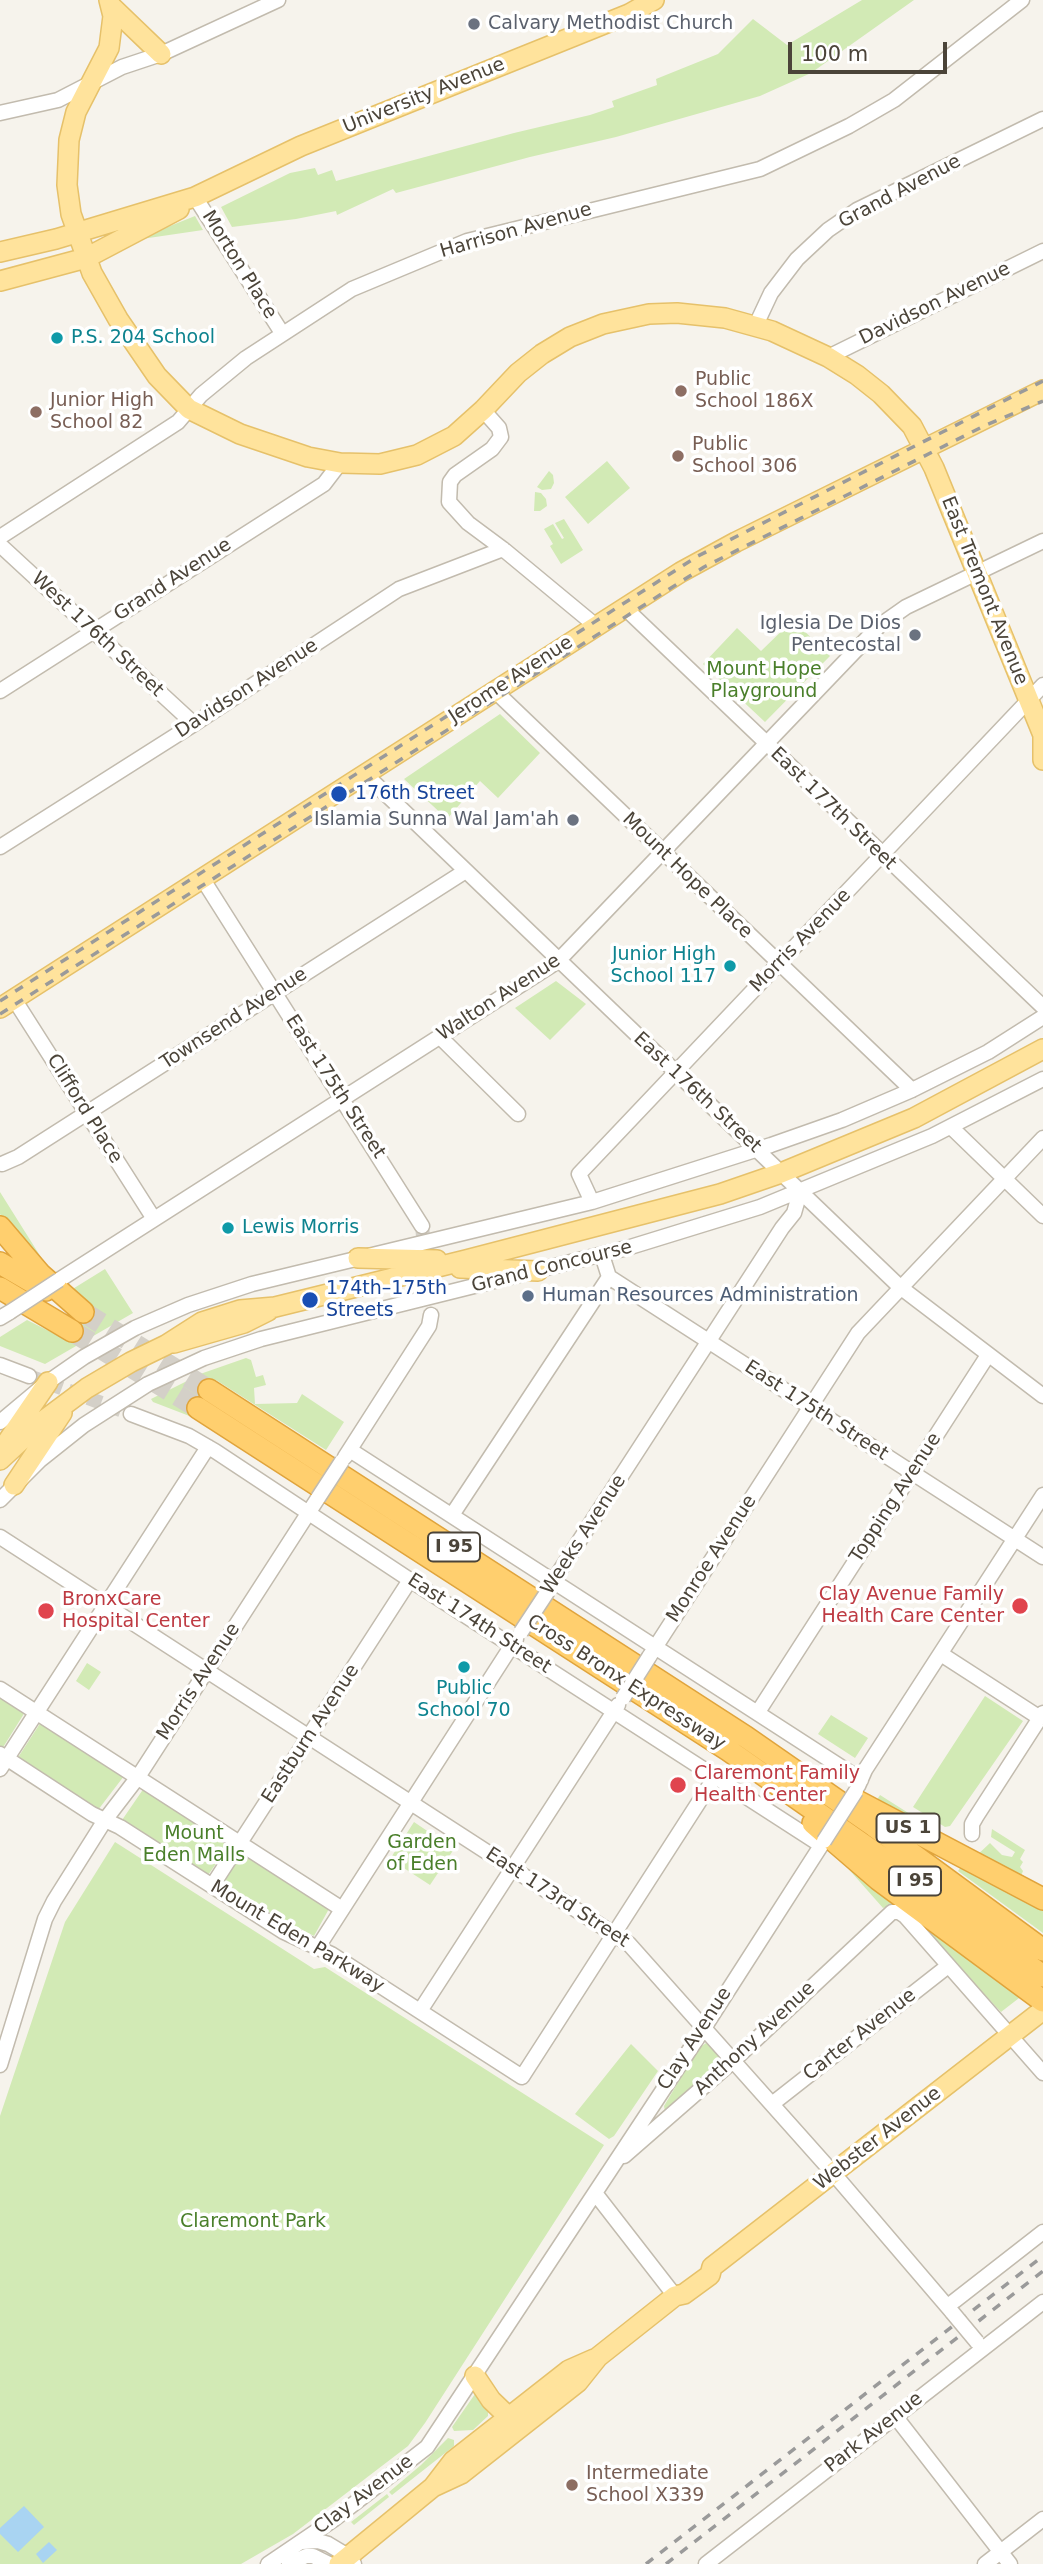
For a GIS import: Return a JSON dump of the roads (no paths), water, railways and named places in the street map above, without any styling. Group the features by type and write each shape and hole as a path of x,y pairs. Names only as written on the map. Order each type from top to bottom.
{"highway":[{"path":"0,1227 40,1273 83,1312 0,1263"},
{"path":"0,1288 8,1307 72,1331"},
{"name":"Cross Bronx Expressway","path":"1042,1975 788,1791 204,1399 633,1662 773,1755 1043,1950"},
{"name":"US 1","path":"773,1755 1043,1899"},
{"name":"US 1","path":"788,1791 809,1820 862,1867 1043,2001"}],"main road":[{"name":"University Avenue","path":"0,253 195,197 301,146 629,13 653,0"},
{"path":"110,3 161,54"},
{"path":"110,3 111,36 104,60 76,113 67,154 67,185 77,233 107,301 138,351 163,383 189,409"},
{"name":"University Avenue","path":"0,281 86,258 172,214 195,197"},
{"name":"East Tremont Avenue","path":"189,409 266,443 308,457 340,463 380,464 417,455 454,436 518,373 542,354 570,337 603,324 649,314 677,313 724,318 756,325 828,357 881,394 912,426 925,448 1043,735 1043,760"},
{"name":"Jerome Avenue","path":"7,1003 494,690 727,547 1043,390"},
{"name":"Grand Concourse","path":"0,1460 71,1399 131,1362 166,1345 193,1326 214,1317 251,1308 275,1307 670,1209 781,1173 932,1109 1043,1049"},
{"path":"358,1258 466,1260"},
{"path":"438,1267 538,1271"},
{"path":"0,1453 38,1379"},
{"path":"14,1485 71,1399"},
{"name":"Webster Avenue","path":"347,2561 433,2487 461,2474 514,2423 578,2382 598,2357 675,2296 676,2287 703,2266 712,2267 1043,2010"},
{"path":"475,2376 491,2400 514,2423"}],"street":[{"path":"0,113 58,100 93,80 161,54 278,0"},
{"name":"Harrison Avenue","path":"0,537 178,422 201,395 226,374 282,332 352,289 467,241 760,169 849,126 894,100 1022,0"},
{"name":"Grand Avenue","path":"756,325 771,293 797,260 828,230 857,210 1043,119"},
{"name":"Morton Place","path":"195,197 282,332"},
{"name":"Davidson Avenue","path":"828,357 1043,251"},
{"path":"483,410 499,428 501,437 492,449 455,475 450,482 449,502 468,523 596,626"},
{"name":"Grand Avenue","path":"0,691 324,484 340,463"},
{"name":"Walton Avenue","path":"8,1307 59,1280 558,961 884,622 906,607 1043,541"},
{"name":"West 176th Street","path":"0,545 194,724"},
{"name":"Davidson Avenue","path":"0,848 399,589 503,549"},
{"name":"East 177th Street","path":"625,608 1043,1007"},
{"name":"Morris Avenue","path":"592,1202 579,1174 1043,685"},
{"name":"Mount Hope Place","path":"494,690 912,1090"},
{"name":"East 176th Street","path":"365,774 464,872 900,1287 1043,1396"},
{"name":"Townsend Avenue","path":"2,1164 18,1157 464,872"},
{"name":"East 175th Street","path":"202,878 422,1226"},
{"name":"Clifford Place","path":"7,1003 87,1113 154,1219"},
{"path":"0,1422 38,1379 181,1308 236,1288 592,1202 757,1150 842,1120 912,1090 988,1052 1043,1017"},
{"path":"440,1037 518,1114"},
{"name":"Grand Concourse","path":"0,1500 51,1450 105,1410 148,1384 204,1358 261,1339 602,1255 745,1212 800,1192 951,1127 1043,1079"},
{"path":"951,1127 1043,1216"},
{"name":"Monroe Avenue","path":"420,2011 858,1333 1043,1138"},
{"name":"Weeks Avenue","path":"318,1947 783,1225 794,1213 800,1192"},
{"path":"452,1515 609,1277 602,1255"},
{"name":"East 175th Street","path":"609,1277 1043,1557"},
{"name":"Morris Avenue","path":"0,2065 45,1919 64,1884 105,1820 138,1777 309,1513 429,1326 431,1315"},
{"name":"Topping Avenue","path":"758,1712 988,1355"},
{"path":"0,1365 38,1379"},
{"name":"East 174th Street","path":"131,1414 189,1436 208,1447 614,1712 823,1843"},
{"path":"2,1761 37,1712 208,1447"},
{"path":"346,1455 452,1515 551,1586 652,1651 758,1712 858,1785"},
{"name":"Clay Avenue","path":"268,2564 427,2447 704,2028 1043,1495"},
{"name":"East 173rd Street","path":"0,1537 615,1934 635,1950 834,2174 980,2345"},
{"name":"Eastburn Avenue","path":"212,1886 410,1580"},
{"path":"941,1654 1041,1716 976,1817 972,1824 972,1834"},
{"path":"0,1689 342,1909"},
{"name":"Mount Eden Parkway","path":"2,1761 105,1820 284,1932 318,1947 522,2077 615,1934"},
{"path":"615,1934 715,1777"},
{"name":"Anthony Avenue","path":"612,2166 733,2061 886,1916 896,1912 905,1916 948,1966"},
{"path":"948,1966 1043,2073"},
{"name":"Carter Avenue","path":"772,2104 948,1966"},
{"path":"595,2193 675,2296"},
{"path":"950,2309 1043,2232"},
{"name":"Park Avenue","path":"706,2564 895,2416 980,2345 1043,2302"},
{"path":"895,2416 1010,2564"},
{"path":"985,2564 1043,2519"},
{"name":"Clay Avenue","path":"300,2542 318,2541 328,2544 347,2561"},
{"name":"Clay Avenue","path":"289,2564 306,2556 319,2557 329,2564"}],"water":[{"path":"24,2506 44,2527 18,2552 0,2534 0,2528"},
{"path":"49,2542 57,2550 43,2563 36,2554"}],"tunnel":[{"path":"422,1226 431,1315"},
{"path":"83,1312 209,1390"},
{"path":"72,1331 198,1408"},
{"path":"29,1376 131,1414"}],"railway":[{"path":"0,1001 698,556 1043,381"},
{"path":"0,1014 704,567 984,426 1043,401"},
{"path":"646,2564 1043,2256"},
{"path":"666,2564 1043,2271"}],"place":[{"name":"Calvary Methodist Church","path":"474,24"},
{"name":"P.S. 204 School","path":"57,338"},
{"name":"Public School 186X","path":"681,391"},
{"name":"Junior High School 82","path":"36,412"},
{"name":"Public School 306","path":"678,456"},
{"name":"Iglesia De Dios Pentecostal","path":"915,635"},
{"name":"176th Street","path":"339,794"},
{"name":"Islamia Sunna Wal Jam'ah","path":"573,820"},
{"name":"Junior High School 117","path":"730,966"},
{"name":"Lewis Morris","path":"228,1228"},
{"name":"Human Resources Administration","path":"528,1296"},
{"name":"174th–175th Streets","path":"310,1300"},
{"name":"Clay Avenue Family Health Care Center","path":"1020,1606"},
{"name":"BronxCare Hospital Center","path":"46,1611"},
{"name":"Public School 70","path":"464,1667"},
{"name":"Claremont Family Health Center","path":"678,1785"},
{"name":"Intermediate School X339","path":"572,2485"}],"park label":[{"name":"Mount Hope Playground","path":"764,681"},
{"name":"Mount Eden Malls","path":"194,1845"},
{"name":"Garden of Eden","path":"422,1854"},
{"name":"Claremont Park","path":"253,2222"}]}
